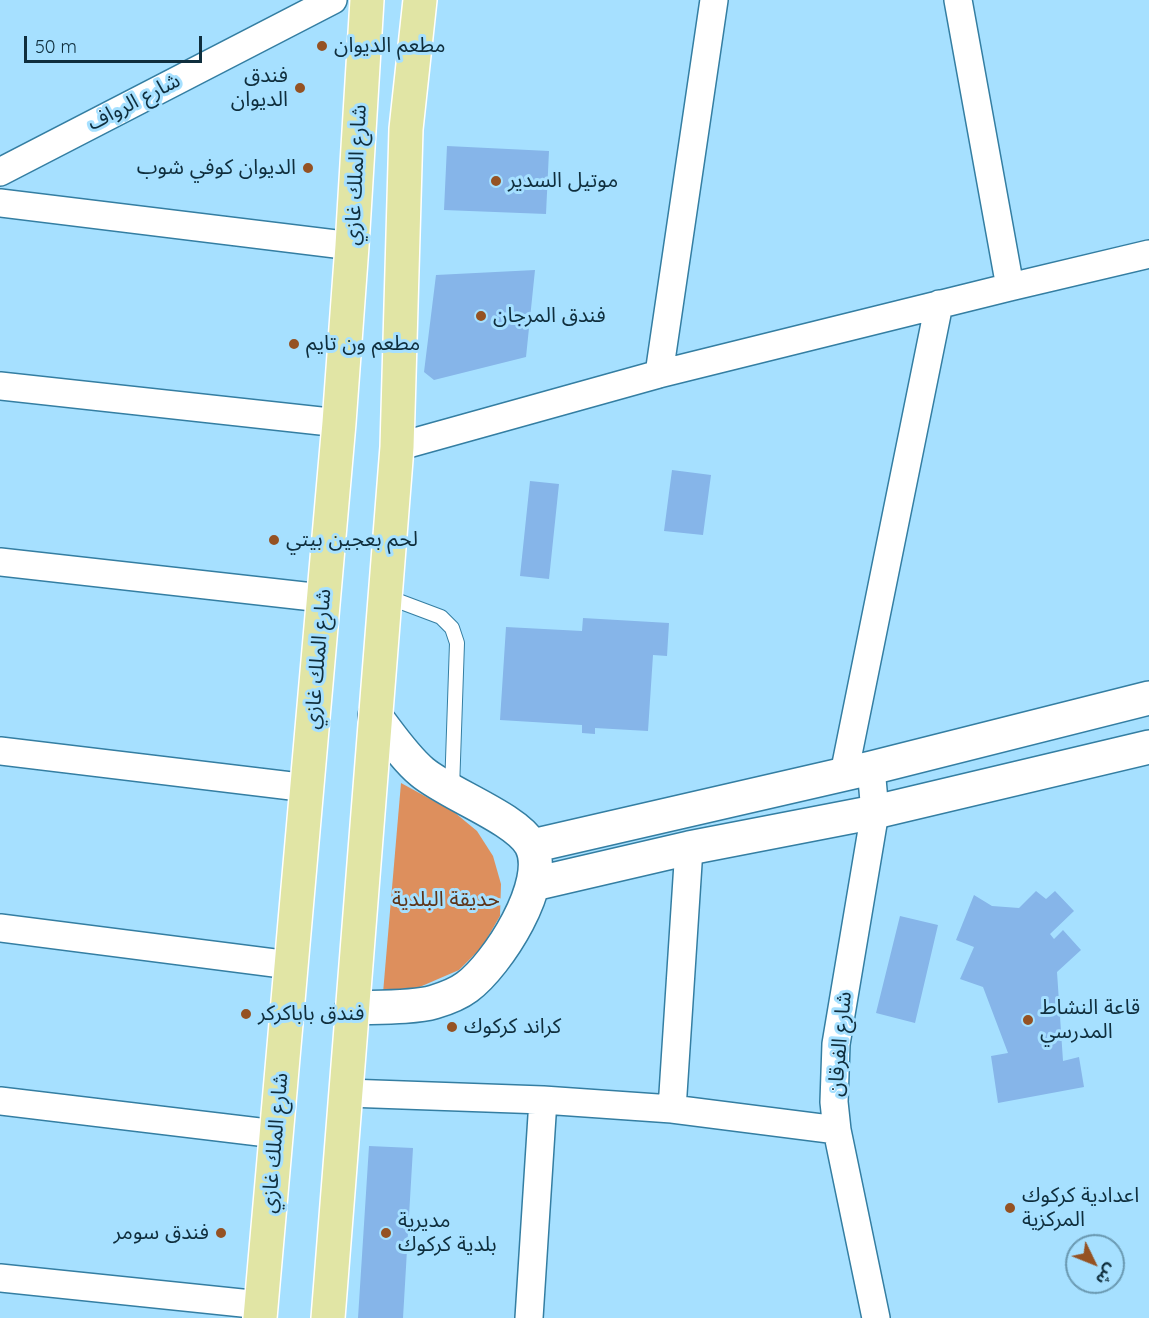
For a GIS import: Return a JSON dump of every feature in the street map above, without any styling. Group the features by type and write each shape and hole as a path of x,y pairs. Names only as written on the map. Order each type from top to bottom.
{"main road":[{"name":"شارع الملك غازي","path":"260,1311 339,423 367,0"},
{"path":"328,1318 397,447 406,129 420,0"},
{"path":"359,126 406,129"},
{"path":"532,846 858,771 1149,698"},
{"path":"352,1008 433,1003 467,988 500,953 517,926 534,884 535,863 532,846 518,829 422,772 375,716"},
{"path":"534,884 689,849 875,812 1149,747"}],"street":[{"name":"شارع الرواف","path":"0,172 333,0"},
{"path":"659,375 714,0"},
{"path":"958,0 1010,287"},
{"path":"0,203 352,246"},
{"path":"397,447 659,375 939,304 1149,254"},
{"name":"شارع الفرقان","path":"876,1318 837,1130 834,1073 836,1044 875,812 858,771 939,304"},
{"path":"0,386 339,423"},
{"path":"0,562 322,598"},
{"path":"0,751 308,788"},
{"path":"672,1109 689,849"},
{"path":"0,928 290,965"},
{"path":"347,1093 543,1100 672,1109 837,1130"},
{"path":"530,1318 543,1100"},
{"path":"0,1101 276,1134"},
{"path":"0,1278 260,1311"}],"lane":[{"path":"385,596 441,617 452,628 457,643 452,791"}],"green space":[{"name":"حديقة البلدية","path":"401,783 454,812 477,831 493,856 501,884 500,916 482,947 459,970 408,992 383,993"}],"building":[{"name":"موتيل السدير","path":"447,146 549,151 546,214 444,210"},
{"name":"فندق المرجان","path":"535,270 526,357 434,380 424,372 436,275"},
{"path":"672,470 711,475 703,535 664,531"},
{"path":"530,481 559,484 549,579 520,576"},
{"path":"583,618 669,623 667,656 653,655 648,731 595,728 595,734 582,733 582,725 500,720 506,627 582,631"},
{"name":"قاعة النشاط المدرسي","path":"1036,891 1046,899 1055,891 1074,911 1050,934 1054,939 1063,930 1081,950 1057,972 1063,1061 1079,1057 1084,1087 998,1103 991,1056 1008,1053 983,987 960,979 974,947 956,940 974,895 992,906 1019,908"},
{"path":"900,916 938,925 915,1023 876,1013"},
{"name":"مديرية بلدية كركوك","path":"369,1146 413,1148 403,1318 358,1318"}],"place":[{"name":"مطعم الديوان","path":"322,46"},
{"name":"فندق الديوان","path":"300,88"},
{"name":"الديوان كوفي شوب","path":"308,168"},
{"name":"موتيل السدير","path":"496,181"},
{"name":"فندق المرجان","path":"481,316"},
{"name":"مطعم ون تايم","path":"294,344"},
{"name":"لحم بعجين بيتي","path":"274,540"},
{"name":"فندق باباكركر","path":"246,1014"},
{"name":"قاعة النشاط المدرسي","path":"1028,1020"},
{"name":"كراند كركوك","path":"452,1027"},
{"name":"اعدادية كركوك المركزية","path":"1010,1208"},
{"name":"فندق سومر","path":"221,1233"},
{"name":"مديرية بلدية كركوك","path":"386,1233"}]}
